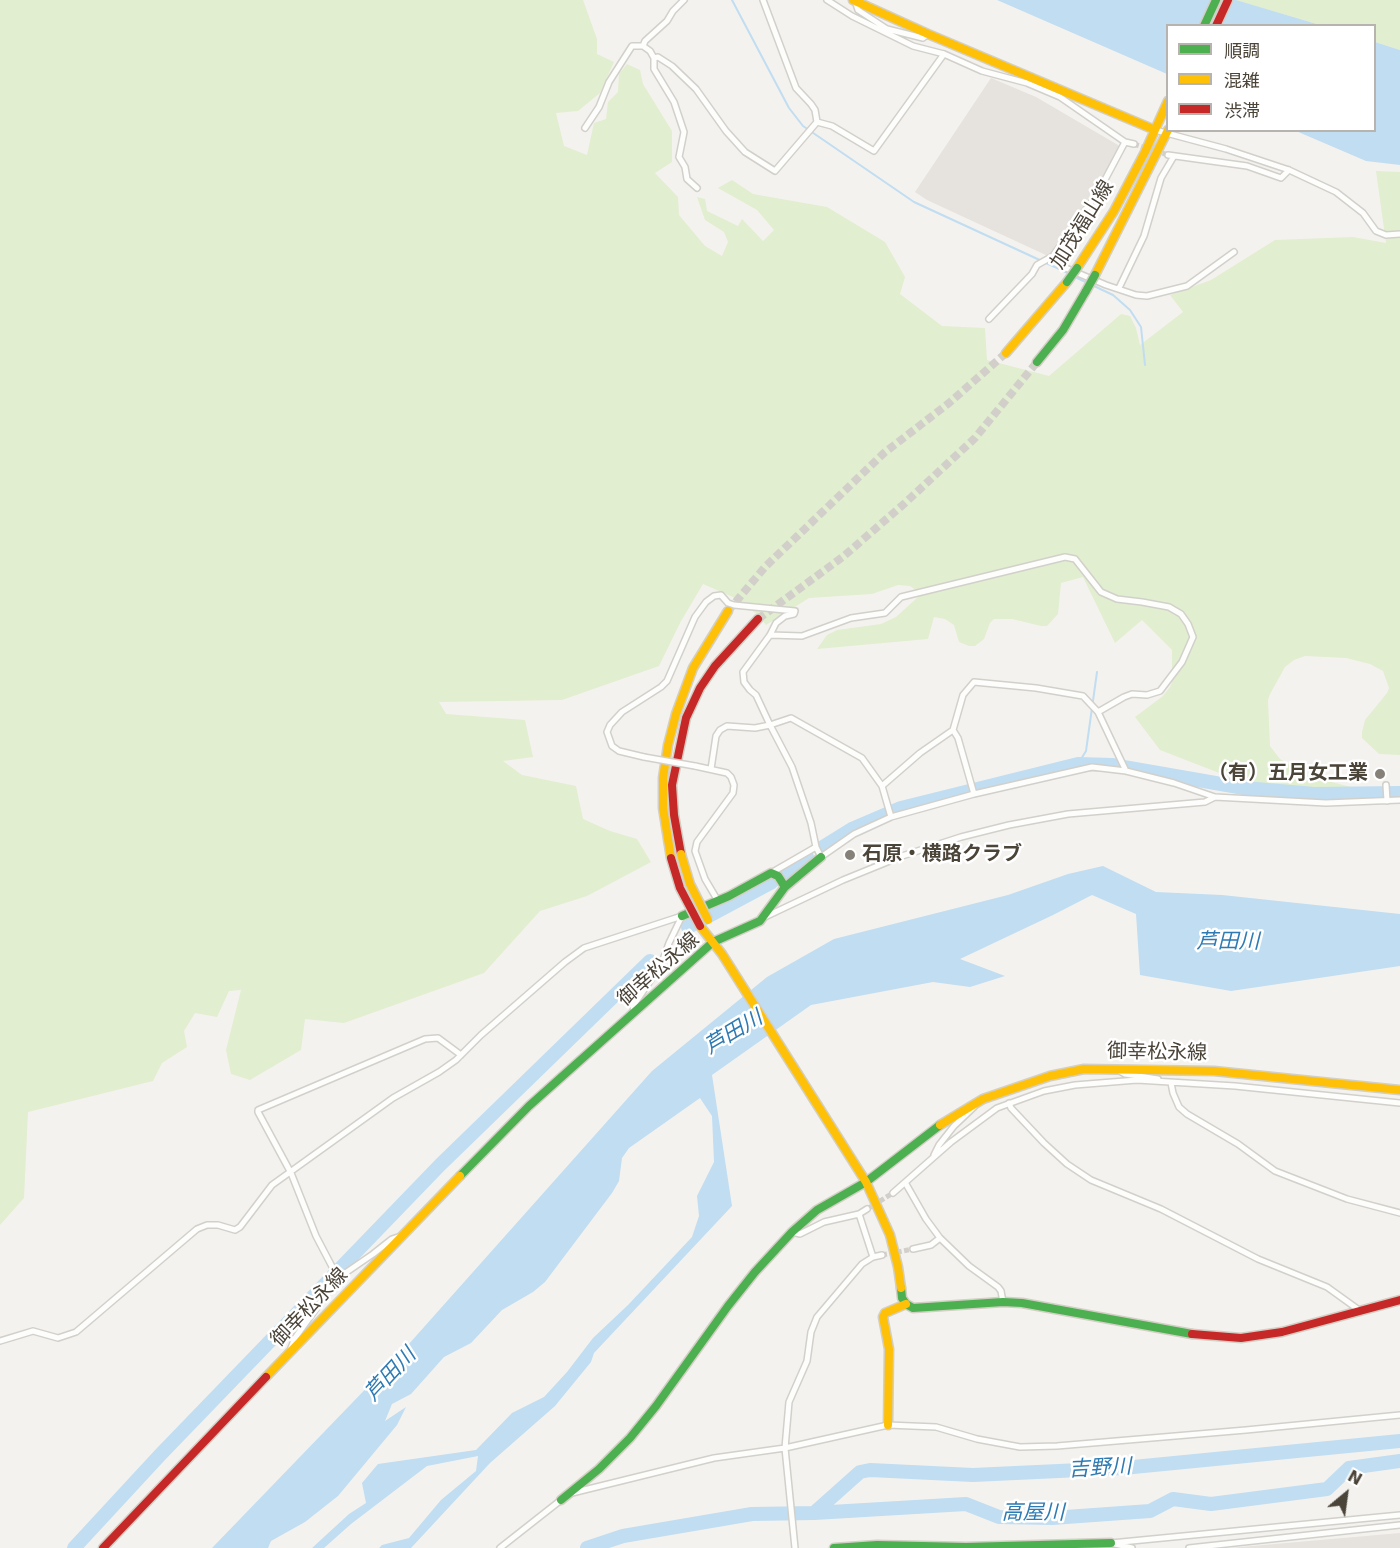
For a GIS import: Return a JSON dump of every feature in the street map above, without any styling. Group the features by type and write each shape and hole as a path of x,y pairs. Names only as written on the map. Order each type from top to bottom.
{"main road":[{"path":"1205,24 1216,0"},
{"path":"1216,24 1227,0"},
{"path":"854,1 1044,87 1155,130"},
{"name":"加茂福山線","path":"1006,353 1067,282 1114,211 1166,103"},
{"name":"加茂福山線","path":"1037,362 1063,330 1086,291 1167,132"},
{"path":"713,942 700,926 680,888 670,858 663,808 663,778 676,714 693,668 708,640 728,611"},
{"path":"713,942 708,920 690,885 681,854 674,815 672,785 686,718 700,688 715,666 758,619"},
{"path":"713,942 754,925 765,917 785,887 821,856"},
{"path":"682,916 718,901 771,873 778,876 785,887"},
{"name":"御幸松永線","path":"103,1548 529,1106 713,942 866,1182 946,1120 983,1100 1050,1076 1084,1069 1214,1071 1400,1090"},
{"path":"561,1500 571,1494 630,1438 656,1406 728,1306 755,1272 792,1232 818,1209 866,1182 890,1235 898,1267 902,1298 913,1308 1004,1302 1048,1307 1194,1334 1240,1338 1282,1332 1400,1300"},
{"path":"888,1425 889,1349 883,1317 885,1313 906,1304"},
{"path":"834,1548 877,1545 966,1547 1111,1543"}],"street":[{"path":"643,46 645,41 667,21 673,10 684,0"},
{"path":"654,58 658,57 672,66 696,89 726,131 746,152 775,171 815,124 815,110 796,88 763,0"},
{"path":"827,0 852,16 913,46 944,54 982,71 1044,87 1125,142 1134,144"},
{"path":"854,1 858,10 886,31 923,38 928,34"},
{"path":"585,128 599,107 609,82 632,46 643,46 650,51 654,58 654,69 675,102 684,132 679,157 685,167 687,179 697,188"},
{"path":"815,124 832,126 873,151 944,54"},
{"path":"1155,130 1166,132"},
{"path":"1167,132 1289,170 1336,192 1363,213 1376,231 1386,235 1400,234"},
{"path":"989,319 1037,266 1053,256 1099,191 1125,142"},
{"path":"1119,288 1144,236 1161,178 1171,156 1247,166 1281,178 1289,170"},
{"path":"1053,256 1061,266 1136,295 1147,296 1187,286 1234,252"},
{"path":"770,635 802,636 851,618 885,613 901,597 1065,557 1075,559 1101,592 1117,599 1169,608 1181,614 1193,637 1182,662 1160,691 1147,695 1132,694 1094,708"},
{"path":"718,901 705,879 695,851 697,842 733,793 734,785 731,777 727,773 625,753 612,746 607,732 621,711 662,687 667,681 695,617 706,602 714,596 721,595 728,603 734,605 795,611 794,614 785,616 776,623 743,672 744,682 756,694 792,767 811,823 816,847 821,856 890,813 1092,767 1126,771 1215,797 1326,803 1400,800"},
{"path":"882,786 920,753 952,730 963,694 974,682 996,682 1083,696 1094,708 1126,771"},
{"path":"711,770 720,730 727,726 755,728 791,718 859,755 882,786 890,813"},
{"path":"952,730 958,738 974,794"},
{"path":"1386,785 1387,801"},
{"path":"765,917 843,880 902,856 961,837 1068,814 1205,802 1215,797"},
{"path":"771,873 816,847"},
{"path":"634,1014 633,1006 661,965 682,916"},
{"path":"0,1341 33,1331 58,1338 76,1332 197,1229 207,1225 218,1225 235,1230 240,1227 272,1185 393,1098 439,1072 584,948 682,916"},
{"path":"336,1274 316,1236 291,1173 258,1112 261,1107 425,1039 438,1038 461,1055"},
{"path":"1114,1068 1125,1074 1169,1082"},
{"path":"893,1193 966,1131 997,1108 1044,1091 1075,1085 1116,1080 1169,1082 1400,1102"},
{"path":"1169,1082 1179,1107 1187,1114 1239,1144 1275,1170 1347,1199 1400,1213"},
{"path":"932,1159 939,1145 954,1126 983,1100"},
{"path":"1009,1103 1044,1143 1067,1164 1091,1180 1161,1209 1258,1259 1327,1287 1359,1311"},
{"path":"906,1184 940,1238 969,1266 998,1287 1004,1302"},
{"path":"792,1232 800,1234 824,1222 859,1214 867,1209"},
{"path":"859,1214 873,1257"},
{"path":"288,1355 295,1338 336,1274 373,1254 392,1239 403,1235"},
{"path":"913,1249 931,1245 940,1238"},
{"path":"795,1548 785,1450 789,1402 807,1362 811,1332 817,1317 862,1264 873,1257 882,1255"},
{"path":"571,1494 714,1458 785,1450 888,1425 936,1427 977,1439 1020,1447 1058,1446 1400,1415"},
{"path":"500,1548 561,1500"},
{"path":"1111,1543 1400,1515"},
{"path":"1189,1548 1400,1525"},
{"path":"1111,1543 1132,1548"}],"shaded area":[{"path":"991,78 1036,97 1120,148 1097,188 1093,190 1077,219 1052,255 1048,256 927,200 915,192"},
{"path":"1400,1533 1400,1548 1230,1548"}],"green space":[{"path":"0,0 583,0 597,39 597,54 614,62 600,93 578,111 556,113 564,146 587,155 594,123 606,119 608,102 618,92 619,74 627,64 640,70 643,84 672,131 672,162 655,173 678,197 679,215 705,246 722,256 728,242 724,232 705,220 697,197 705,199 707,211 738,226 742,219 763,241 774,230 757,210 718,188 732,180 753,194 827,207 885,242 905,277 900,294 942,326 985,328 987,360 1049,376 1121,314 1130,316 1140,345 1183,312 1170,295 1211,280 1275,240 1353,237 1386,243 1376,171 1400,172 1400,755 1379,754 1362,738 1365,720 1389,688 1383,671 1370,664 1346,658 1305,656 1285,667 1270,694 1268,700 1270,746 1280,759 1308,776 1363,790 1363,800 1245,783 1160,750 1135,717 1163,696 1170,687 1172,650 1142,620 1115,643 1083,577 1061,583 1058,614 1047,626 1012,619 994,619 984,639 975,646 959,642 954,625 945,619 934,617 928,639 817,649 827,635 837,630 881,624 896,617 917,598 919,592 910,586 898,585 872,594 809,598 766,625 758,615 735,598 703,584 680,623 659,666 562,700 439,702 446,714 525,720 533,757 503,761 522,775 576,786 583,819 610,831 637,839 651,862 587,896 540,911 484,973 344,1023 305,1019 301,1050 250,1080 231,1074 226,1050 241,990 229,991 217,1017 195,1013 184,1031 187,1047 162,1063 153,1081 28,1112 24,1198 0,1225"},
{"path":"1235,0 1400,0 1400,50 1376,42 1376,24 1317,24"}],"water":[{"path":"997,0 1236,0 1317,24 1166,24 1166,74"},
{"path":"1376,42 1400,50 1400,165 1366,161 1298,132 1376,132"},
{"name":"芦田川","path":"1103,866 1156,892 1222,895 1400,914 1400,966 1231,991 1140,975 1136,914 1092,895 960,959 1005,976 970,987 933,982 811,1005 712,1075 732,1206 594,1353 591,1362 555,1406 490,1463 411,1548 379,1548 382,1545 409,1538 441,1500 476,1471 478,1456 427,1466 351,1524 324,1548 312,1548 349,1514 366,1503 362,1483 378,1464 476,1450 512,1413 544,1397 593,1338 628,1305 692,1237 699,1216 697,1196 714,1162 712,1116 700,1098 629,1148 622,1158 619,1181 612,1193 545,1282 533,1292 502,1310 471,1343 444,1357 411,1394 392,1404 385,1421 406,1407 397,1425 338,1496 305,1522 271,1541 268,1548 212,1548 408,1345 652,1071 767,977 834,939 1008,895 1068,874"}],"waterway":[{"path":"732,0 789,108 803,126 914,202 1070,274"},
{"path":"1075,277 1113,295 1130,310 1141,327 1145,365"},
{"path":"1078,764 1086,751 1097,672"},
{"path":"823,847 852,829 901,808 1078,764 1112,765 1244,788 1314,794 1400,793"},
{"path":"784,874 807,857"},
{"path":"688,927 772,882"},
{"path":"74,1548 160,1455 440,1165 650,961"},
{"name":"吉野川","path":"814,1513 860,1472 870,1470 973,1475 1123,1468 1400,1441"},
{"name":"高屋川","path":"587,1548 623,1536 752,1514 814,1513 966,1504 999,1517 1052,1518 1150,1511 1173,1499 1211,1504 1327,1489 1349,1468 1400,1461"}],"tunnel":[{"path":"1134,144 1168,155"},
{"path":"728,611 765,567 884,453 949,403 1006,353"},
{"path":"758,619 844,556 905,503 975,438 1037,362"},
{"path":"867,1209 893,1193"},
{"path":"882,1255 913,1249"}],"traffic: fast":[{"path":"1205,24 1216,0"},
{"path":"1067,282 1077,268"},
{"path":"1086,291 1095,275"},
{"path":"1037,362 1063,330 1086,291"},
{"path":"460,1176 529,1106 713,942 760,921 785,887 821,857"},
{"path":"682,916 729,896 771,873 778,876 785,887"},
{"path":"561,1500 599,1469 630,1438 656,1406 728,1306 755,1272 792,1232 817,1210 866,1182 940,1125"},
{"path":"901,1288 902,1298 913,1308 1003,1302 1022,1303 1192,1334"},
{"path":"834,1548 877,1545 966,1547 1111,1543"}],"traffic: slow":[{"path":"853,0 1155,130"},
{"path":"1077,268 1114,211 1166,105"},
{"path":"1095,275 1167,132"},
{"path":"1006,353 1067,282"},
{"path":"671,858 663,808 663,778 668,745 676,714 693,668 728,611"},
{"path":"681,854 690,884 708,920"},
{"path":"700,926 722,954 866,1182 890,1235 901,1288"},
{"path":"940,1125 983,1099 1050,1076 1084,1069 1214,1071 1400,1090"},
{"path":"266,1377 460,1176"},
{"path":"888,1425 889,1349 883,1317 885,1313 906,1304"}],"traffic: jam":[{"path":"1217,24 1228,0"},
{"path":"681,854 674,815 672,785 686,718 700,688 715,666 758,619"},
{"path":"671,858 680,888 700,926"},
{"path":"1192,1334 1241,1338 1282,1332 1400,1300"},
{"path":"103,1548 266,1377"}],"place":[{"name":"（有）五月女工業","path":"1380,774"},
{"name":"石原・横路クラブ","path":"850,855"}]}
